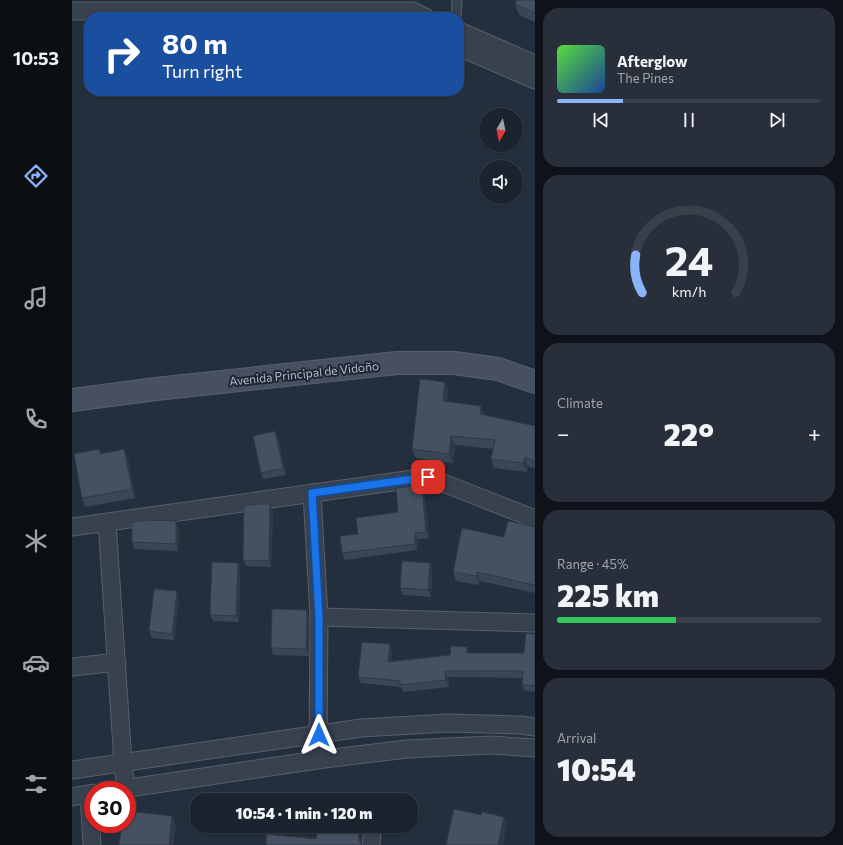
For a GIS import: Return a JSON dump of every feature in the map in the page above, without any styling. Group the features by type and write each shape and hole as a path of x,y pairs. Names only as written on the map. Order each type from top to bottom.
{"main road":[{"name":"Avenida Principal de Vidoño","path":"72,400 156,389 396,363 454,363 498,369 535,382"}],"street":[{"path":"72,10 417,11"},
{"path":"464,33 535,64"},
{"path":"464,49 535,80"},
{"path":"72,527 428,477 535,519"},
{"path":"312,493 319,617 318,760"},
{"path":"107,522 123,763 122,781"},
{"path":"319,617 535,623"},
{"path":"72,667 117,662"},
{"path":"72,770 361,728 448,723 521,725 535,727"},
{"path":"136,787 318,760 407,749 491,746 535,748"},
{"path":"72,796 84,795"},
{"path":"92,833 92,845"}],"lane":[{"path":"456,12 457,0"}],"building":[{"path":"517,0 535,0 535,13 515,4"},
{"path":"420,379 445,382 443,401 481,406 480,414 535,426 535,462 525,457 523,463 491,459 495,440 451,436 449,454 412,449"},
{"path":"275,431 283,468 261,473 253,436"},
{"path":"99,449 100,454 124,449 132,489 82,498 74,454"},
{"path":"422,485 426,532 415,533 415,544 342,553 340,536 358,534 356,518 398,512 396,488"},
{"path":"270,504 269,561 243,560 244,506"},
{"path":"147,520 176,521 176,544 132,542 132,522"},
{"path":"508,521 535,527 535,586 477,572 476,576 453,572 462,528 504,537"},
{"path":"402,561 430,563 428,590 400,588"},
{"path":"212,562 238,563 236,616 210,615"},
{"path":"154,589 177,591 172,634 149,631"},
{"path":"272,609 307,610 306,649 271,648"},
{"path":"526,633 535,634 535,686 522,685 523,671 445,671 446,680 400,685 400,681 358,677 362,642 390,644 388,662 450,655 451,646 467,647 467,653 524,653"},
{"path":"454,809 481,815 482,812 504,817 498,845 446,845"},
{"path":"136,812 172,816 169,845 119,845 121,833 136,833"},
{"path":"317,833 358,833 359,840 362,845 266,845 267,834 316,839"}],"route":[{"path":"319,735 319,617 312,493 428,477"}]}
